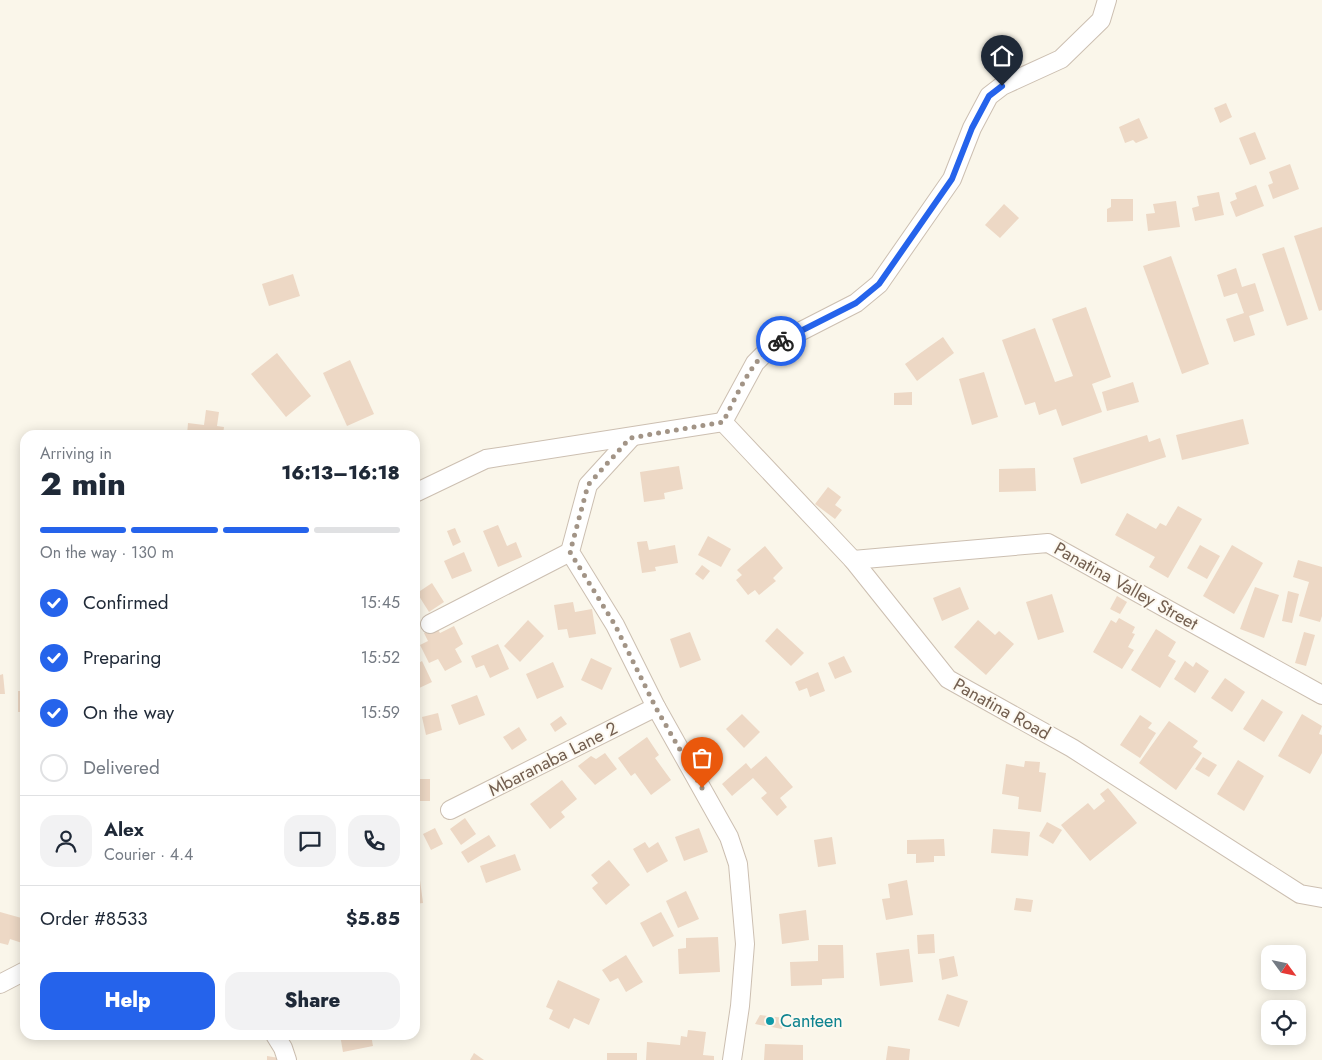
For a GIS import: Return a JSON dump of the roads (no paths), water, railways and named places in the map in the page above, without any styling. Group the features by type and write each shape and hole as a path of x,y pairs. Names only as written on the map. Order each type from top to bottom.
{"street":[{"path":"420,491 486,460 723,422 755,363 772,346 856,303 879,284 952,179 972,128 989,96 1002,86 1061,59 1102,20 1107,0"},
{"name":"Panatina Road","path":"723,422 853,560 948,679 1072,748 1300,894 1322,898"},
{"path":"630,438 588,485 570,552 615,625 656,708 729,837 738,864 745,944 740,1006 732,1060"},
{"name":"Panatina Valley Street","path":"853,560 1048,543 1322,694"},
{"path":"430,624 570,552"},
{"name":"Mbaranaba Lane 2","path":"450,810 656,708"},
{"path":"0,984 20,974"},
{"path":"278,1040 287,1060"}],"place":[{"name":"Canteen","path":"770,1021"}]}
